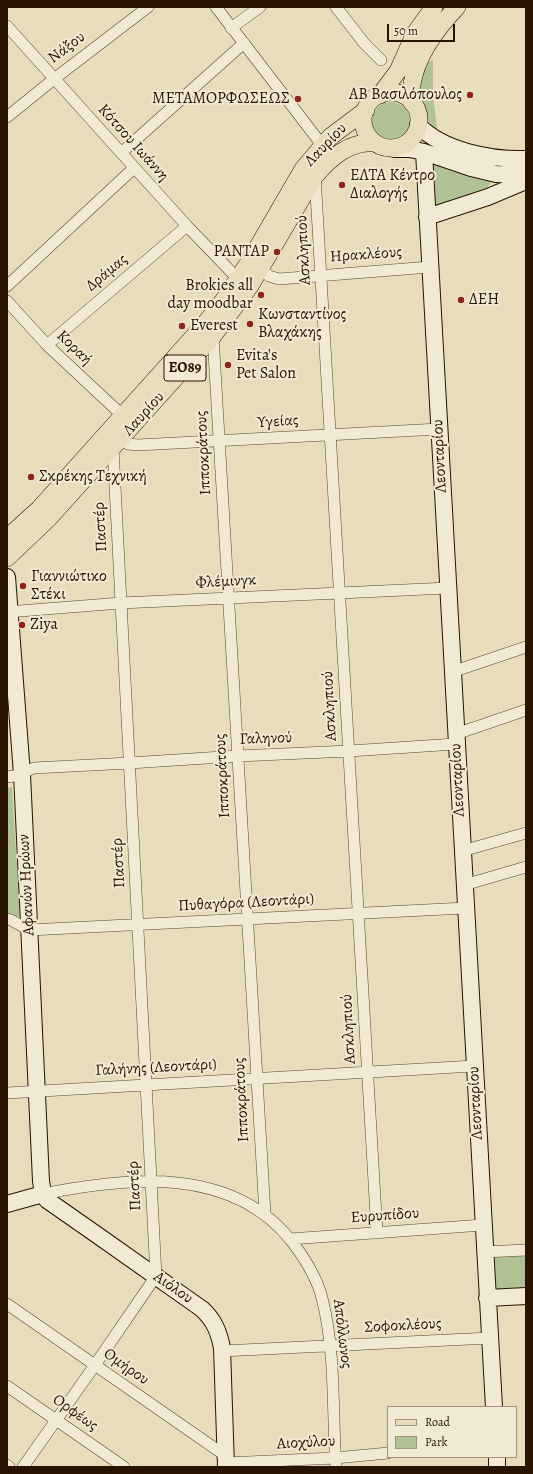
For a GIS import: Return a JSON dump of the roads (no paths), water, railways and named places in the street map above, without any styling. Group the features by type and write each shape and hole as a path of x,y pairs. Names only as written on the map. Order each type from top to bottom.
{"main road":[{"name":"Λαυρίου","path":"7,538 39,509 204,325 238,279 303,169 322,146 341,128 366,110 372,101 380,95 395,74 415,33 434,7"},
{"path":"412,103 412,84 423,53 440,26 457,7"},
{"path":"380,95 386,93 398,93 408,98 418,116 418,125 415,134 409,141 394,149"},
{"name":"Λαυρίου","path":"366,110 364,125 366,133 375,143"},
{"name":"Λαυρίου","path":"7,558 49,518 213,336 236,306 261,269 315,176 324,165 340,152 364,142 375,143 387,149 394,149"}],"street":[{"name":"Νάξου","path":"7,117 148,7"},
{"path":"216,7 322,146"},
{"path":"232,28 260,7"},
{"path":"336,7 358,36 381,60"},
{"name":"Κότσου Ιωάννη","path":"7,26 134,168 238,279"},
{"path":"121,153 244,44"},
{"path":"418,125 424,131 448,144 469,152 489,157 526,159"},
{"path":"394,149 410,149 424,152 465,167 496,174 526,175"},
{"name":"Λεονταρίου","path":"424,152 484,1252 494,1406"},
{"path":"488,197 496,187 496,174 489,157"},
{"path":"7,286 134,168"},
{"name":"Ασκληπιού","path":"315,176 377,1233"},
{"path":"427,217 488,197 526,181"},
{"name":"Δράμας","path":"47,345 187,226"},
{"name":"Ηρακλέους","path":"261,269 269,276 279,279 430,267"},
{"name":"Κοραή","path":"7,301 47,345 123,416"},
{"name":"Ιπποκράτους","path":"213,336 265,1214"},
{"name":"Υγείας","path":"117,443 132,445 219,442 330,434 439,429"},
{"name":"Παστέρ","path":"117,443 121,603 156,1276"},
{"name":"Αφανών Ηρώων","path":"7,577 14,775 29,930 36,1091 43,1194"},
{"name":"Φλέμινγκ","path":"8,612 121,603 448,588"},
{"path":"452,672 526,647"},
{"name":"Γαληνού","path":"14,775 34,768 129,764 238,756 349,752 456,739 526,710"},
{"path":"462,851 526,832"},
{"path":"464,885 526,867"},
{"name":"Πυθαγόρα (Λεοντάρι)","path":"29,930 465,908"},
{"path":"7,919 29,930"},
{"name":"Γαλήνης (Λεοντάρι)","path":"7,1093 474,1066"},
{"name":"Απόλλωνος","path":"43,1194 99,1184 151,1181 186,1184 219,1192 241,1200 265,1214 290,1239 306,1261 318,1284 325,1310 330,1345 336,1462"},
{"path":"7,1204 43,1194"},
{"name":"Αιόλου","path":"43,1194 46,1200 100,1236 207,1314 216,1326 222,1351 226,1462"},
{"name":"Ευρυπίδου","path":"290,1239 483,1225"},
{"path":"484,1252 526,1250"},
{"path":"23,1467 96,1365 156,1276"},
{"path":"487,1298 526,1296"},
{"name":"Ομήρου","path":"7,1304 96,1365 226,1462"},
{"name":"Σοφοκλέους","path":"222,1351 490,1338"},
{"name":"Ορφέως","path":"7,1386 124,1467"},
{"name":"Αιοχύλου","path":"226,1462 336,1462 387,1453"}],"place":[{"name":"ΑΒ Βασιλόπουλος","path":"470,95"},
{"name":"ΜΕΤΑΜΟΡΦΩΣΕΩΣ","path":"298,99"},
{"name":"ΕΛΤΑ Κέντρο Διαλογής","path":"342,185"},
{"name":"ΡΑΝΤΑΡ","path":"277,252"},
{"name":"Brokies all day moodbar","path":"261,295"},
{"name":"ΔΕΗ","path":"461,300"},
{"name":"Κωνσταντίνος Βλαχάκης","path":"250,324"},
{"name":"Everest","path":"182,326"},
{"name":"Evita's Pet Salon","path":"228,365"},
{"name":"Σκρέκης Τεχνική","path":"31,477"},
{"name":"Γιαννιώτικο Στέκι","path":"23,586"},
{"name":"Ziya","path":"22,625"}]}
